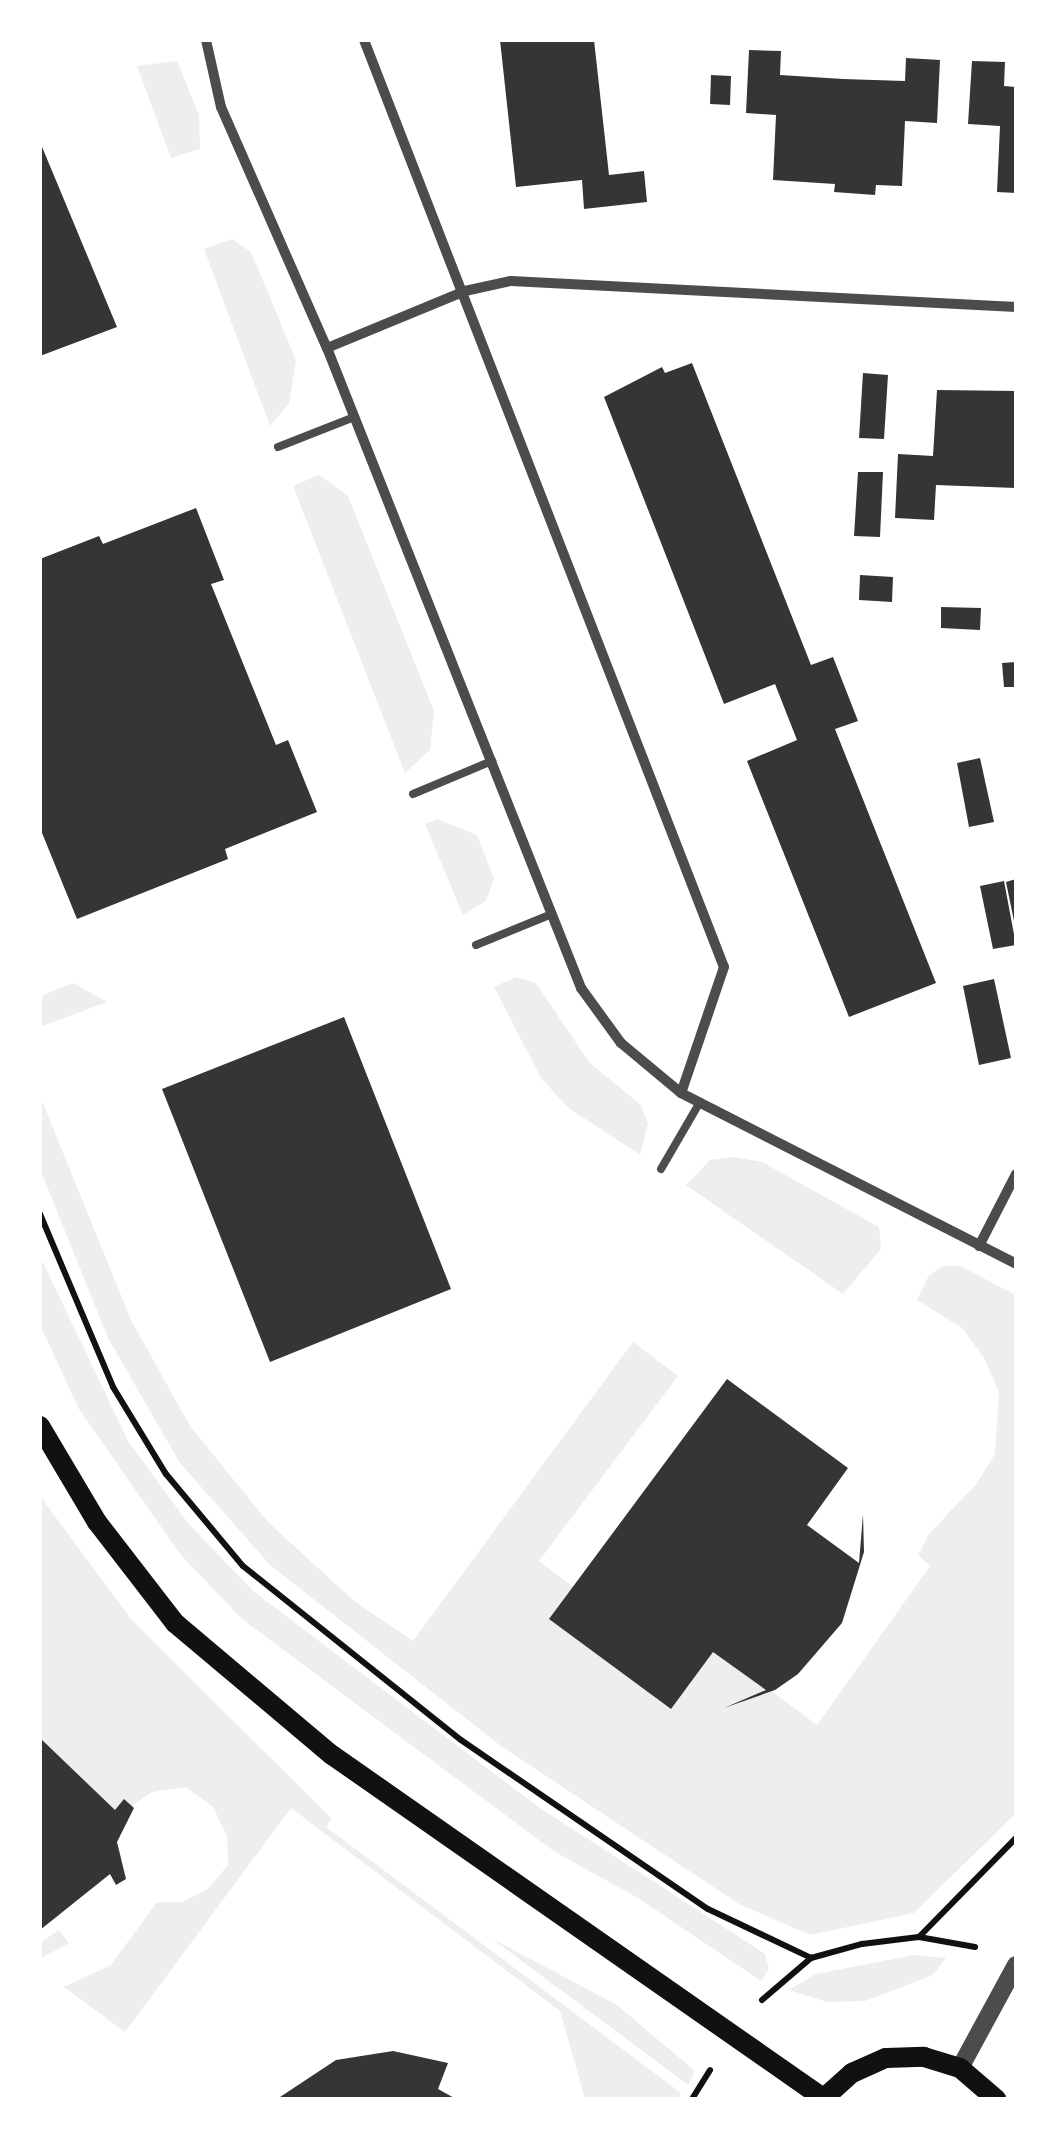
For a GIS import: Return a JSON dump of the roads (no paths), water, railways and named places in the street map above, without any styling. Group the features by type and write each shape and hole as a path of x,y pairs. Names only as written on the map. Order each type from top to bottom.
{"main road":[{"path":"40,1426 97,1522 175,1623 332,1755 823,2098 852,2073 886,2058 924,2057 960,2068 996,2099"}],"street":[{"path":"206,40 221,106 327,348 582,988 611,1030 682,1093 1016,1264"},
{"path":"364,40 465,291 724,967 682,1093"},
{"path":"327,348 465,291 512,282 1016,307"},
{"path":"978,1246 1016,1174"},
{"path":"960,2068 1016,1965"}],"lane":[{"path":"278,447 354,417"},
{"path":"414,794 492,761"},
{"path":"476,944 552,914"},
{"path":"660,1169 700,1102"}]}
